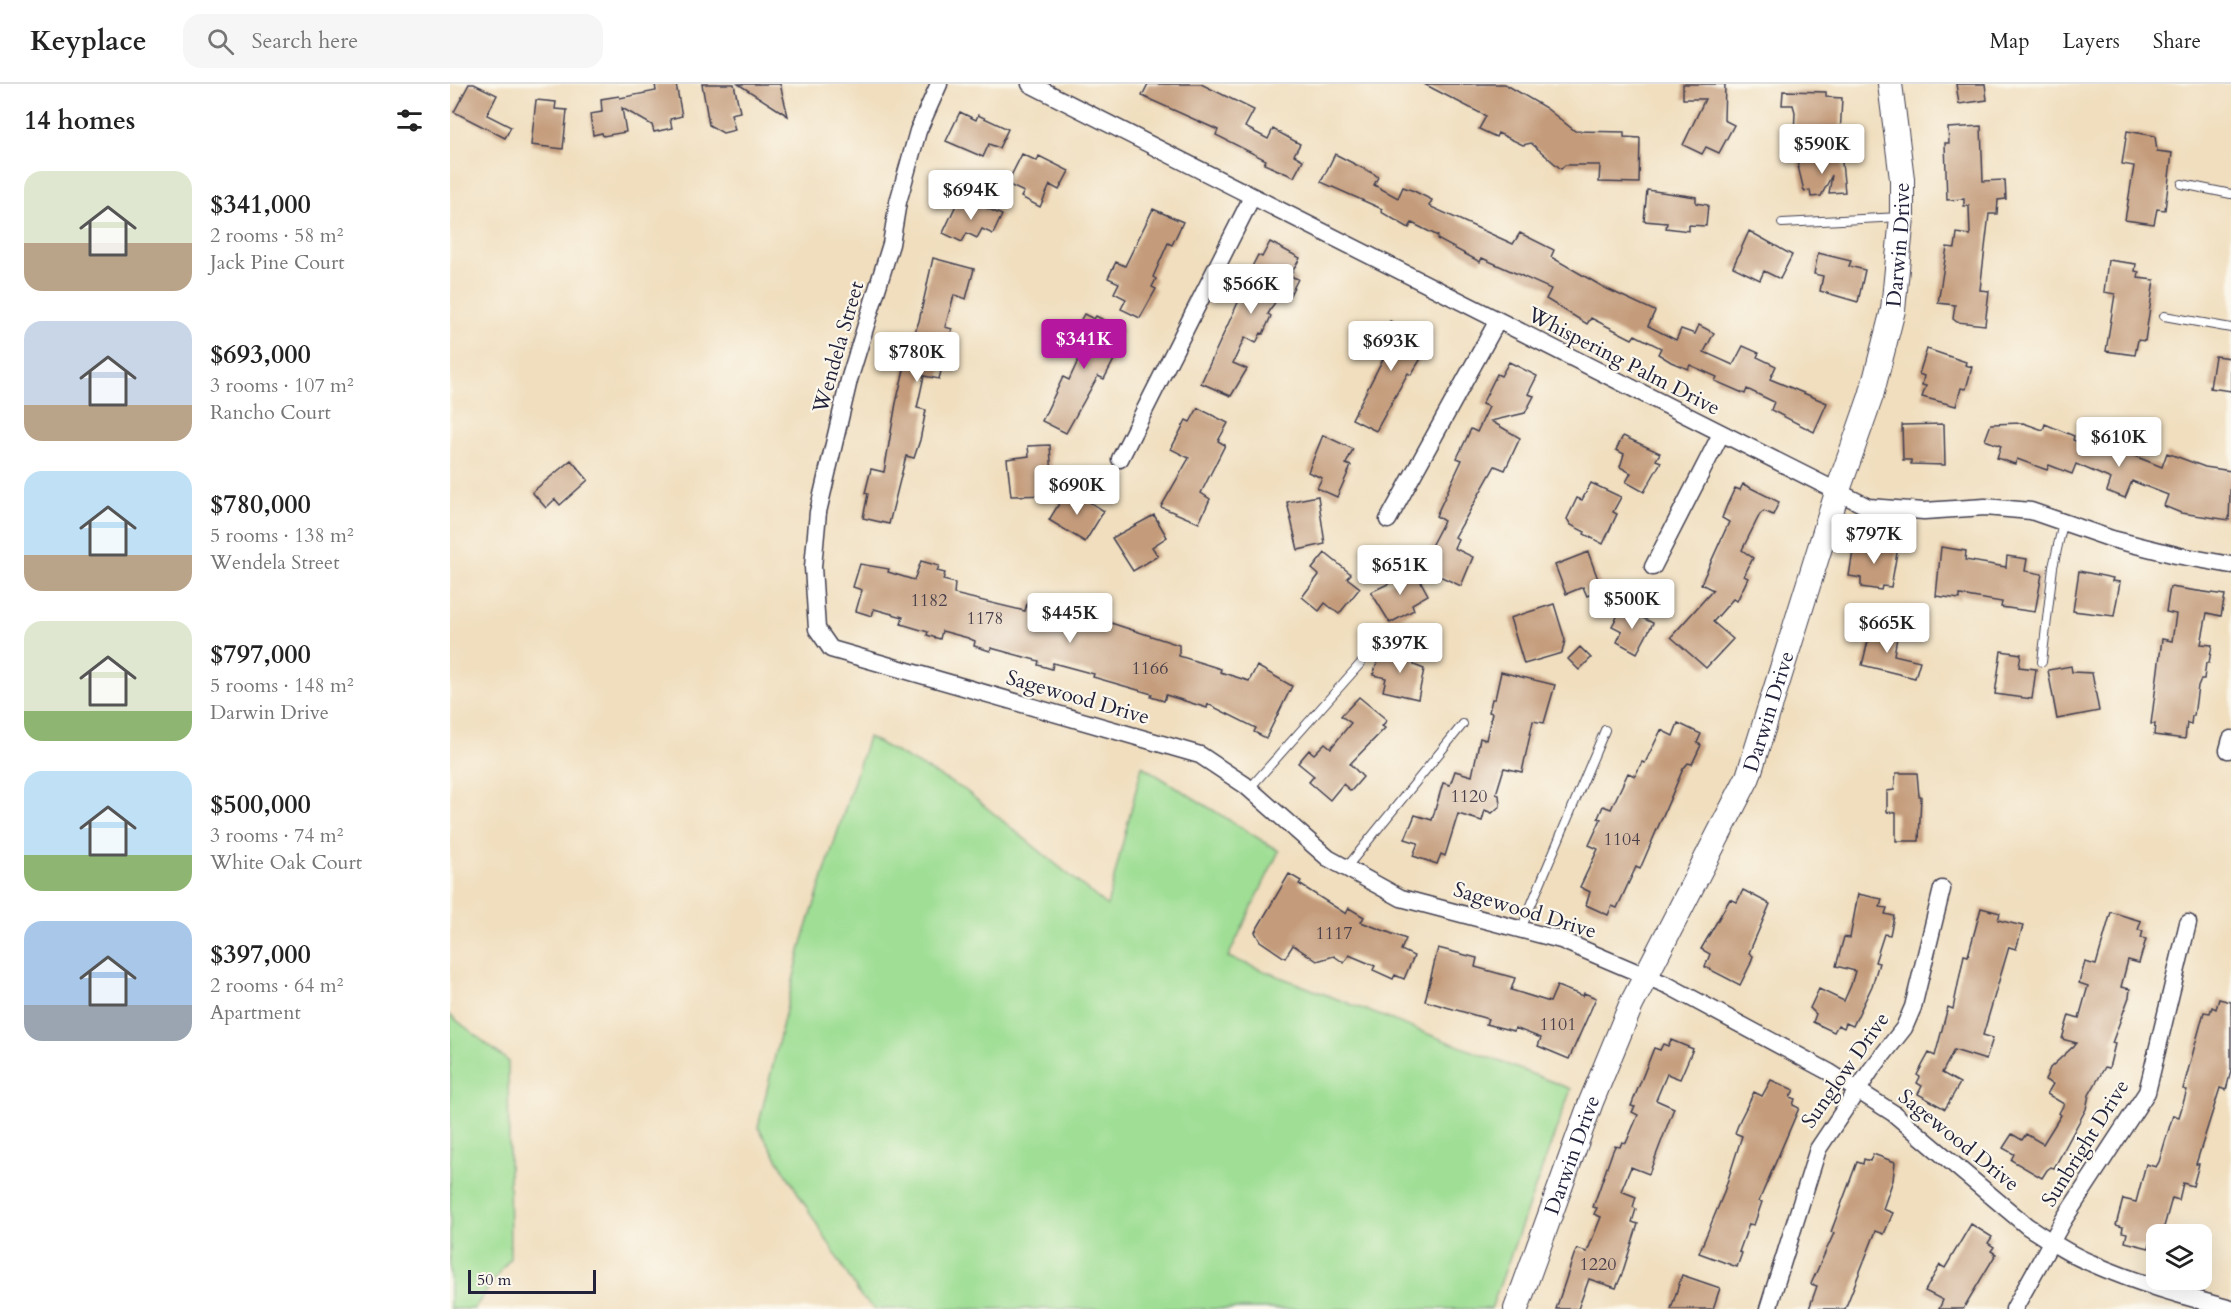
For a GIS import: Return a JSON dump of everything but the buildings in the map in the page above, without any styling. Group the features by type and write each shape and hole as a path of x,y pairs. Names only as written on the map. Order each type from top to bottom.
{"street":[{"name":"Wendela Street","path":"817,629 813,567 818,512 849,380 891,244 898,202 918,131 939,84"},
{"name":"Whispering Palm Drive","path":"1030,84 1497,322 1868,507 1924,511 1985,507 2031,511 2112,539 2176,555 2231,565"},
{"name":"Darwin Drive","path":"1516,1309 1591,1102 1646,976 1748,777 1837,493 1871,396 1893,310 1902,217 1902,178 1890,84"},
{"path":"1120,459 1252,197"},
{"path":"1388,520 1497,322"},
{"path":"1653,567 1720,434"},
{"name":"Sagewood Drive","path":"817,629 831,649 1200,755 1249,789 1328,858 1401,898 1561,940 1669,986 1857,1089 1893,1113 2027,1226 2089,1263 2154,1288 2231,1309"},
{"name":"Sunglow Drive","path":"1768,1309 1818,1149 1857,1089 1904,1028 1913,1007 1942,889"},
{"name":"Sunbright Drive","path":"2014,1309 2051,1241 2147,1092 2188,923"}],"lane":[{"path":"2182,184 2231,194"},
{"path":"1782,223 1902,217"},
{"path":"2164,316 2231,328"},
{"path":"2042,662 2053,567 2063,523"},
{"path":"1249,789 1361,663"},
{"path":"1346,868 1463,724"},
{"path":"1521,929 1605,730"}],"green space":[{"path":"868,737 965,790 1107,906 1142,766 1279,851 1228,957 1571,1089 1491,1309 875,1309 861,1297 758,1127 802,943"},
{"path":"450,1015 508,1061 510,1258 474,1309 450,1309"}]}
